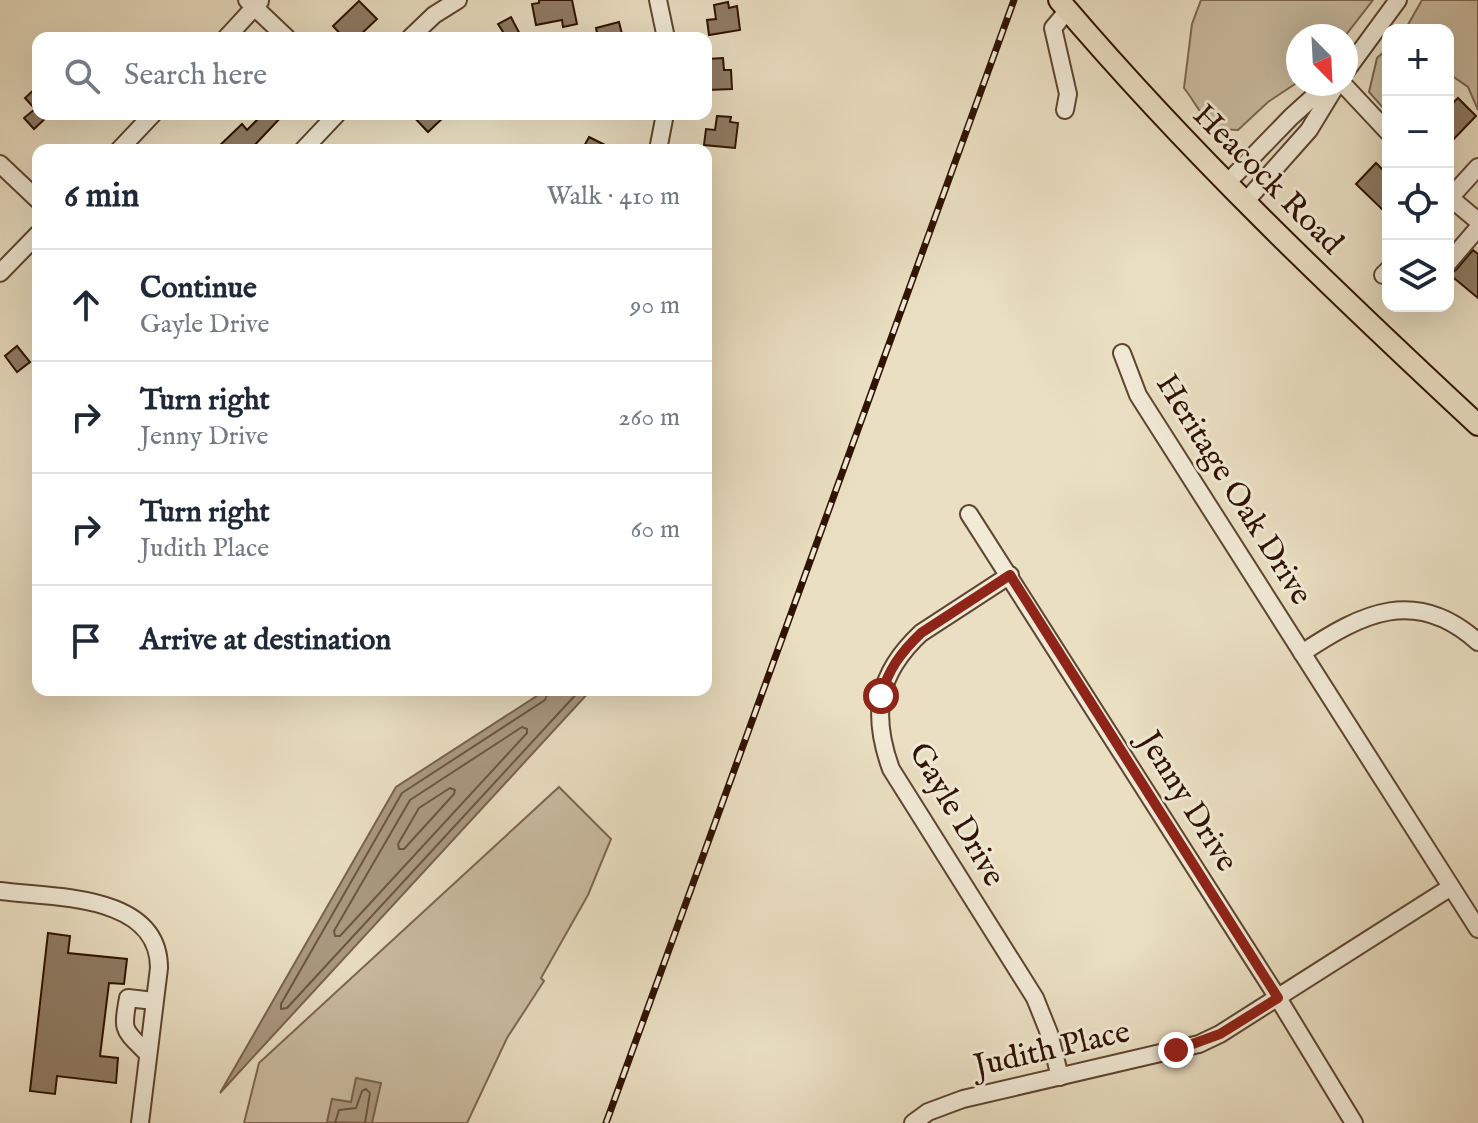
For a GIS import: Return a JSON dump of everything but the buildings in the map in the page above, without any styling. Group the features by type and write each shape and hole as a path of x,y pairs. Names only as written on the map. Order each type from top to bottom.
{"main road":[{"name":"Heacock Road","path":"1063,5 1245,202 1478,425"}],"street":[{"path":"416,32 434,15 458,0"},
{"path":"658,0 665,32"},
{"path":"1358,55 1398,0"},
{"path":"231,32 254,3 281,32"},
{"path":"1063,5 1053,28 1068,94 1065,110"},
{"path":"1227,183 1314,96"},
{"path":"1245,202 1309,130 1330,96"},
{"path":"1350,96 1382,126"},
{"path":"125,144 147,120"},
{"path":"309,144 331,120"},
{"path":"659,144 664,120"},
{"path":"0,164 32,194"},
{"path":"1454,193 1478,167"},
{"path":"1454,202 1478,221"},
{"path":"1454,256 1478,228"},
{"path":"0,273 32,240"},
{"name":"Heritage Oak Drive","path":"1122,353 1138,395 1478,929"},
{"name":"Jenny Drive","path":"969,514 1278,998 1354,1123"},
{"name":"Gayle Drive","path":"1010,575 921,633 900,655 889,673 881,696 880,731 887,759 898,781 1035,998 1049,1033 1060,1077"},
{"name":"Heritage Oak Drive","path":"1302,653 1351,622 1386,611 1424,613 1461,628 1478,642"},
{"name":"Judith Place","path":"913,1123 948,1103 1199,1044 1278,998 1451,887"},
{"path":"0,891 102,904 125,912 148,934 159,955 140,1123"},
{"path":"147,1053 127,1032 124,1023 128,998 154,1001"}],"shaded area":[{"path":"1201,0 1373,0 1354,24 1286,24 1286,90 1238,130 1211,123 1184,88 1192,24"},
{"path":"1422,0 1478,0 1478,110 1468,87 1454,77 1454,24 1408,24"},
{"path":"1382,53 1382,107 1369,92 1377,58"},
{"path":"559,787 611,839 588,895 541,978 544,981 507,1038 467,1123 244,1123 259,1063"}],"water":[{"path":"537,696 585,696 220,1093 396,787"},
{"path":"356,1078 381,1083 372,1123 327,1122 332,1099 351,1102"}],"railway":[{"path":"606,1123 1014,0"}],"route":[{"path":"881,696 889,673 908,645 921,633 1010,575 1278,998 1220,1034 1176,1050"}]}
